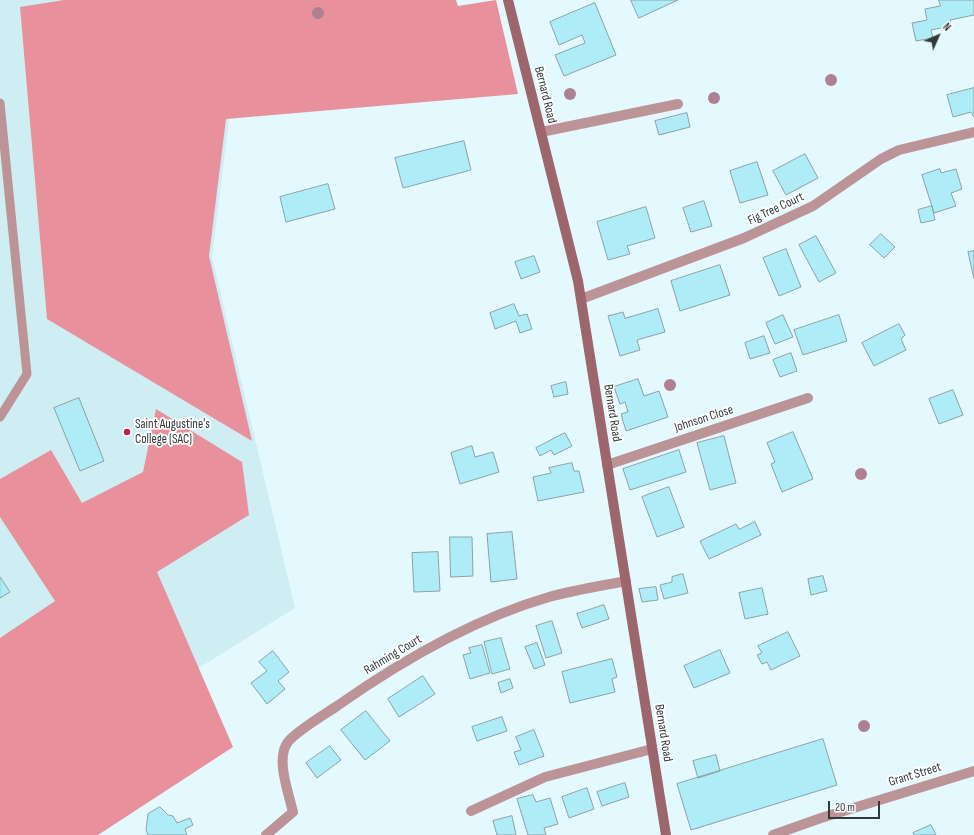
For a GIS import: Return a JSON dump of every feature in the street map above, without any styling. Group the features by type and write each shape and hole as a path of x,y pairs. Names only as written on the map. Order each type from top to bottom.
{"main road":[{"name":"Bernard Road","path":"508,0 578,281 666,835"}],"street":[{"path":"541,132 678,104"},
{"name":"Fig Tree Court","path":"581,300 744,238 813,206 881,159 899,150 974,132"},
{"name":"Johnson Close","path":"607,465 808,398"},
{"name":"Rahming Court","path":"266,835 293,812 282,760 287,742 359,690 421,653 493,617 549,597 626,580"},
{"path":"471,811 545,777 652,749"},
{"name":"Grant Street","path":"773,835 821,818 974,771"}],"lane":[{"path":"0,103 27,374 0,417"}],"shaded area":[{"name":"Saint Augustine's College (SAC)","path":"0,0 201,0 229,119 212,257 295,608 189,674 0,835"},
{"path":"64,0 456,0 458,6 496,0 518,94 226,119 209,256 252,441 47,319 20,7"},
{"path":"156,409 242,462 249,515 157,572 233,747 98,835 0,835 0,638 55,601 0,517 0,479 51,450 82,503 143,472"}],"building":[{"path":"631,0 678,0 639,18"},
{"path":"939,0 974,0 974,15 950,20 951,26 931,30 933,38 916,41 912,23 927,20 925,9 940,6"},
{"path":"595,3 616,55 564,76 555,55 585,43 582,35 559,45 550,22"},
{"path":"974,88 974,117 971,112 953,117 947,95"},
{"path":"687,113 690,127 659,135 655,121"},
{"path":"464,141 471,170 403,188 395,158"},
{"path":"805,154 818,178 786,195 773,171"},
{"path":"757,162 768,195 740,203 730,171"},
{"path":"940,169 941,173 956,169 962,189 951,193 956,206 934,213 922,175"},
{"path":"328,184 335,209 286,222 280,197"},
{"path":"704,201 712,226 691,232 683,208"},
{"path":"932,206 935,220 921,223 918,210"},
{"path":"646,207 655,238 627,246 630,254 608,260 597,222"},
{"path":"881,234 895,247 884,258 870,245"},
{"path":"816,236 836,273 819,282 799,245"},
{"path":"786,249 801,287 779,296 763,258"},
{"path":"974,251 974,279 968,252"},
{"path":"534,256 540,272 521,279 515,262"},
{"path":"720,265 730,295 680,311 671,281"},
{"path":"514,304 519,316 527,314 532,329 520,333 516,321 495,329 490,313"},
{"path":"658,309 665,332 637,340 640,350 620,356 608,316 623,312 625,318"},
{"path":"783,315 793,337 775,344 766,323"},
{"path":"839,315 847,341 803,355 794,330"},
{"path":"899,324 905,335 901,339 906,350 874,366 862,343"},
{"path":"764,336 770,353 750,359 745,343"},
{"path":"791,353 797,371 780,377 773,360"},
{"path":"638,379 644,396 659,391 668,417 626,431 621,414 628,412 625,402 620,404 614,387"},
{"path":"566,382 568,394 554,397 551,386"},
{"path":"953,390 963,415 939,424 929,399"},
{"path":"79,398 104,461 80,471 54,408"},
{"path":"793,432 813,479 782,492 771,464 775,462 767,443"},
{"path":"565,433 572,446 554,455 551,450 540,456 536,448"},
{"path":"724,436 736,483 710,490 697,443"},
{"path":"472,446 475,457 493,452 499,472 460,484 451,453"},
{"path":"679,450 686,472 630,490 623,469"},
{"path":"572,463 574,471 579,471 584,492 538,501 533,477 551,473 549,468"},
{"path":"669,487 684,527 657,537 642,497"},
{"path":"755,522 761,535 709,559 700,541 736,524 739,529"},
{"path":"512,532 517,579 491,582 487,534"},
{"path":"450,537 472,537 473,576 451,577"},
{"path":"438,552 440,591 414,592 412,553"},
{"path":"683,574 688,593 664,599 660,585 672,582 672,577"},
{"path":"823,576 827,591 811,595 808,579"},
{"path":"0,577 10,592 0,598"},
{"path":"656,587 658,600 642,602 639,589"},
{"path":"762,588 768,614 745,619 739,593"},
{"path":"604,605 609,619 582,628 577,614"},
{"path":"552,621 562,653 546,658 536,626"},
{"path":"788,632 800,656 771,670 767,662 762,664 757,655 762,653 758,646"},
{"path":"501,638 510,669 492,674 484,642"},
{"path":"537,643 545,665 534,669 525,647"},
{"path":"482,645 490,673 470,679 463,655 471,653 469,648"},
{"path":"720,650 730,673 694,688 684,666"},
{"path":"273,651 289,672 278,681 285,689 267,704 251,683 267,671 259,662"},
{"path":"612,659 617,677 612,679 615,692 570,703 562,672"},
{"path":"423,676 435,694 399,717 388,699"},
{"path":"510,679 513,688 501,693 498,683"},
{"path":"366,711 390,741 365,760 341,730"},
{"path":"502,717 507,731 477,741 472,727"},
{"path":"534,730 544,756 519,765 514,752 521,750 516,737"},
{"path":"823,739 837,785 691,830 677,784"},
{"path":"330,746 341,760 317,778 306,763"},
{"path":"716,755 720,771 698,778 693,761"},
{"path":"625,783 629,797 602,806 597,792"},
{"path":"587,788 594,809 569,818 562,797"},
{"path":"533,795 536,802 550,798 558,824 544,828 546,835 528,835 517,799"},
{"path":"160,807 168,815 173,816 177,823 190,818 193,825 185,829 187,835 148,835 146,830 148,814"},
{"path":"512,816 516,835 497,835 493,821"},
{"path":"931,825 936,835 914,835 913,833"}],"place":[{"name":"Saint Augustine's College (SAC)","path":"127,432"}]}
